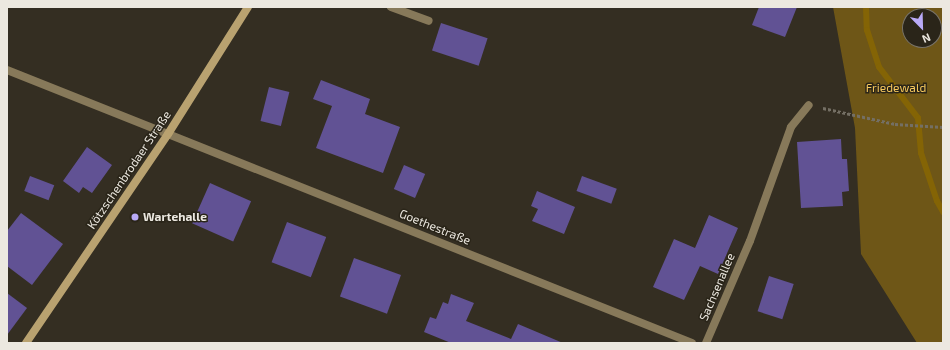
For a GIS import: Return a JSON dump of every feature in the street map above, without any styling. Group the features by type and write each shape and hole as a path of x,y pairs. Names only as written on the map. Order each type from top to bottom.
{"street":[{"name":"Kötzschenbrodaer Straße","path":"26,343 168,134 248,7"},
{"path":"391,7 429,22"},
{"name":"Goethestraße","path":"7,70 692,343"},
{"name":"Sachsenallee","path":"706,343 750,242 791,127 809,106"}],"path":[{"path":"809,106 856,113 895,124 943,127"}],"green space":[{"name":"Friedewald","path":"833,7 943,7 943,343 917,343 861,254 855,128"}],"building":[{"path":"759,7 797,7 785,37 752,25"},
{"path":"441,23 488,38 479,66 432,51"},
{"path":"321,80 370,99 365,114 400,127 383,173 316,148 332,106 313,99"},
{"path":"269,87 289,92 281,126 261,121"},
{"path":"841,139 842,159 847,159 849,191 842,192 843,206 801,208 797,142"},
{"path":"87,147 112,165 92,193 83,187 79,193 63,181"},
{"path":"404,165 425,174 415,198 394,189"},
{"path":"30,176 54,185 49,200 24,191"},
{"path":"582,176 617,189 611,204 577,191"},
{"path":"210,183 251,201 233,241 192,223"},
{"path":"537,191 575,207 564,234 532,221 538,209 531,206"},
{"path":"21,213 63,244 32,285 7,266 7,231"},
{"path":"709,215 738,228 718,274 700,266 684,300 653,287 674,239 695,248"},
{"path":"287,222 326,237 311,277 272,262"},
{"path":"354,258 401,275 387,314 340,297"},
{"path":"769,276 794,284 782,319 758,311"},
{"path":"7,293 27,308 7,335"},
{"path":"451,294 474,303 466,321 511,339 518,324 563,343 451,343 424,332 430,317 436,319 443,302 448,304"}],"waterway":[{"path":"866,7 867,30 879,67 918,118 921,153 937,201 943,212"}],"place":[{"name":"Wartehalle","path":"135,217"}]}
